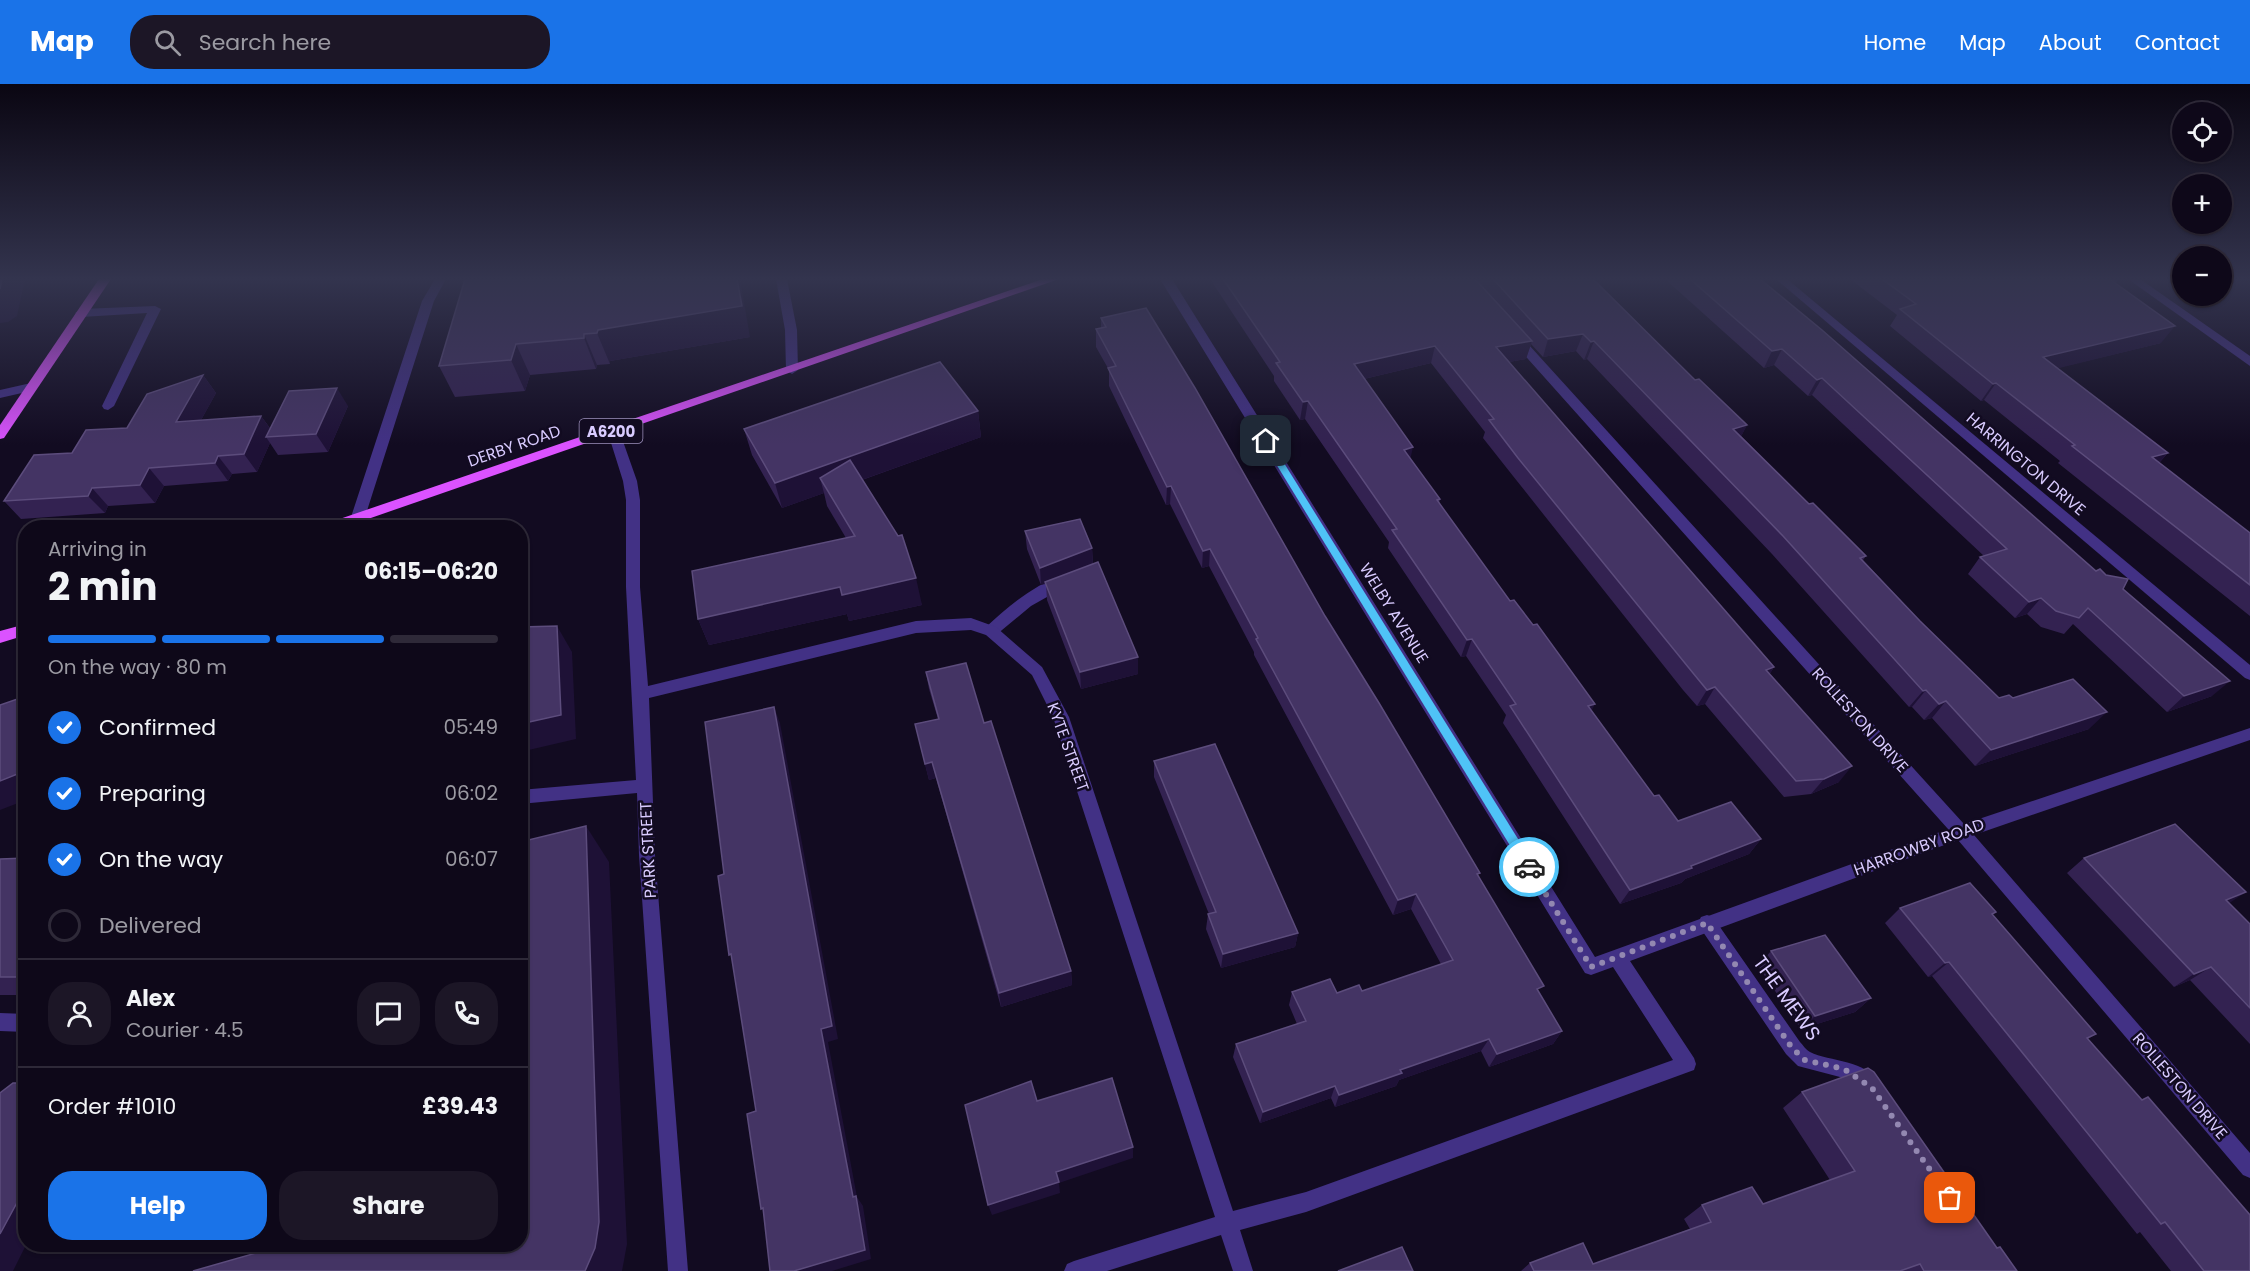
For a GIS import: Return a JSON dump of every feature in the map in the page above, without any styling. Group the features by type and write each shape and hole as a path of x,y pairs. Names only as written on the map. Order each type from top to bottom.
{"main road":[{"path":"0,435 67,334"},
{"name":"DERBY ROAD","path":"352,520 894,334"},
{"path":"0,637 18,631"}],"street":[{"path":"108,406 143,334"},
{"path":"358,518 417,334"},
{"path":"791,334 792,370"},
{"name":"WELBY AVENUE","path":"1200,334 1591,967"},
{"name":"ROLLESTON DRIVE","path":"1513,334 1961,832 2250,1168"},
{"name":"HARRINGTON DRIVE","path":"1847,334 2250,674"},
{"path":"2211,334 2250,362"},
{"path":"0,394 31,387"},
{"name":"PARK STREET","path":"613,430 630,481 633,500 633,587 641,694 647,855 678,1271"},
{"path":"991,631 1023,602 1042,590 1075,578"},
{"name":"KYTE STREET","path":"641,694 916,627 971,624 991,631 1037,671 1061,717 1227,1223"},
{"name":"HARROWBY ROAD","path":"1591,967 1961,832 2250,734"},
{"path":"528,796 644,786"},
{"name":"THE MEWS","path":"1707,923 1792,1048 1805,1060 1844,1069 1853,1074 1872,1088 1879,1097"},
{"path":"1074,1271 1227,1223 1306,1202 1687,1064 1617,957"},
{"path":"0,1022 18,1023"},
{"path":"1227,1223 1243,1271"}],"building":[{"path":"448,334 584,334 584,338 516,344 511,360 439,366"},
{"path":"1099,334 1162,334 1325,616 1480,873 1477,874 1544,986 1537,989 1562,1031 1497,1054 1489,1039 1400,1070 1402,1073 1339,1095 1335,1086 1263,1112 1236,1044 1306,1021 1292,992 1330,979 1337,993 1359,985 1362,991 1453,960 1416,894 1398,900 1256,639 1258,638 1210,549 1203,551 1171,486 1167,487 1108,368 1116,366"},
{"path":"1261,334 1526,334 1532,341 1496,347 1774,667 1766,670 1852,766 1824,779 1796,781 1715,687 1707,690 1518,458 1489,420 1494,419 1435,346 1354,364 1413,447 1404,450 1440,499 1437,500 1510,601 1514,600 1533,625 1537,624 1595,704 1588,706 1654,796 1659,795 1678,821 1731,802 1761,839 1691,866 1692,868 1630,890 1510,706 1516,704 1472,639 1467,640 1392,530 1397,529 1308,401 1303,402 1276,363 1280,362"},
{"path":"1544,334 1580,334 1548,339"},
{"path":"1583,334 1649,334 1695,380 1699,379 1747,425 1733,429 1866,556 1860,558 1920,621 1999,698 2009,695 2013,698 2073,679 2107,712 1991,750 1946,701 1939,704 1926,690 1923,691 1783,536 1594,341 1591,342"},
{"path":"1753,334 1827,334 2096,571 2100,569 2106,575 2128,579 2123,589 2230,681 2184,696 2088,608 2079,618 2056,611 2041,598 2029,602 1980,557 2007,549 1822,378 1817,380 1782,349 1772,351"},
{"path":"1931,334 2139,334 2043,357 2168,453 2152,457 2250,533 2250,585 2072,446 2075,445 1996,383 1993,384"},
{"path":"940,362 978,411 775,483 744,429"},
{"path":"203,375 176,422 261,416 244,454 218,456 215,463 149,468 140,485 92,488 88,496 4,501 34,455 72,453 86,430 127,428 147,394"},
{"path":"337,388 316,434 266,437 289,391"},
{"path":"850,460 898,536 902,535 916,578 842,595 840,587 698,619 692,571 855,536 820,478"},
{"path":"1080,519 1092,548 1040,568 1025,531"},
{"path":"1098,562 1138,657 1080,672 1045,582"},
{"path":"557,626 561,715 528,722 528,627"},
{"path":"966,663 984,723 991,721 1071,971 999,993 932,762 925,764 915,724 939,719 926,672"},
{"path":"18,699 18,774 0,781 0,705"},
{"path":"774,707 832,1026 821,1029 865,1250 794,1271 770,1271 763,1208 761,1209 747,1114 756,1111 718,876 724,874 705,722"},
{"path":"1215,744 1298,933 1223,954 1208,914 1216,912 1154,761"},
{"path":"2175,824 2246,892 2226,900 2250,924 2250,1008 2211,967 2194,974 2084,858"},
{"path":"586,826 599,1222 595,1248 585,1271 193,1271 260,1252 528,1252 528,840"},
{"path":"18,858 18,977 0,977 0,859"},
{"path":"1970,883 1996,912 1992,914 2096,1034 2087,1038 2142,1100 2148,1097 2250,1215 2250,1271 2204,1271 2165,1222 2161,1224 1949,962 1945,963 1900,908"},
{"path":"1825,935 1871,998 1815,1016 1771,951"},
{"path":"1868,1068 1874,1072 1997,1248 2000,1247 2017,1271 1924,1271 1920,1264 1900,1271 1534,1271 1530,1263 1583,1243 1593,1264 1711,1222 1702,1205 1752,1187 1763,1204 1855,1171 1802,1092"},
{"path":"1112,1078 1133,1147 1056,1172 1059,1182 988,1205 965,1105 1031,1081 1037,1101"},
{"path":"13,1083 18,1083 18,1201 0,1234 0,1093"},
{"path":"1402,1247 1413,1271 1338,1271"}],"way so far":[{"path":"1529,867 1591,967 1707,923 1792,1048 1805,1060 1844,1069 1862,1079 1872,1088 1950,1198"}],"route":[{"path":"1266,441 1529,867"}]}
